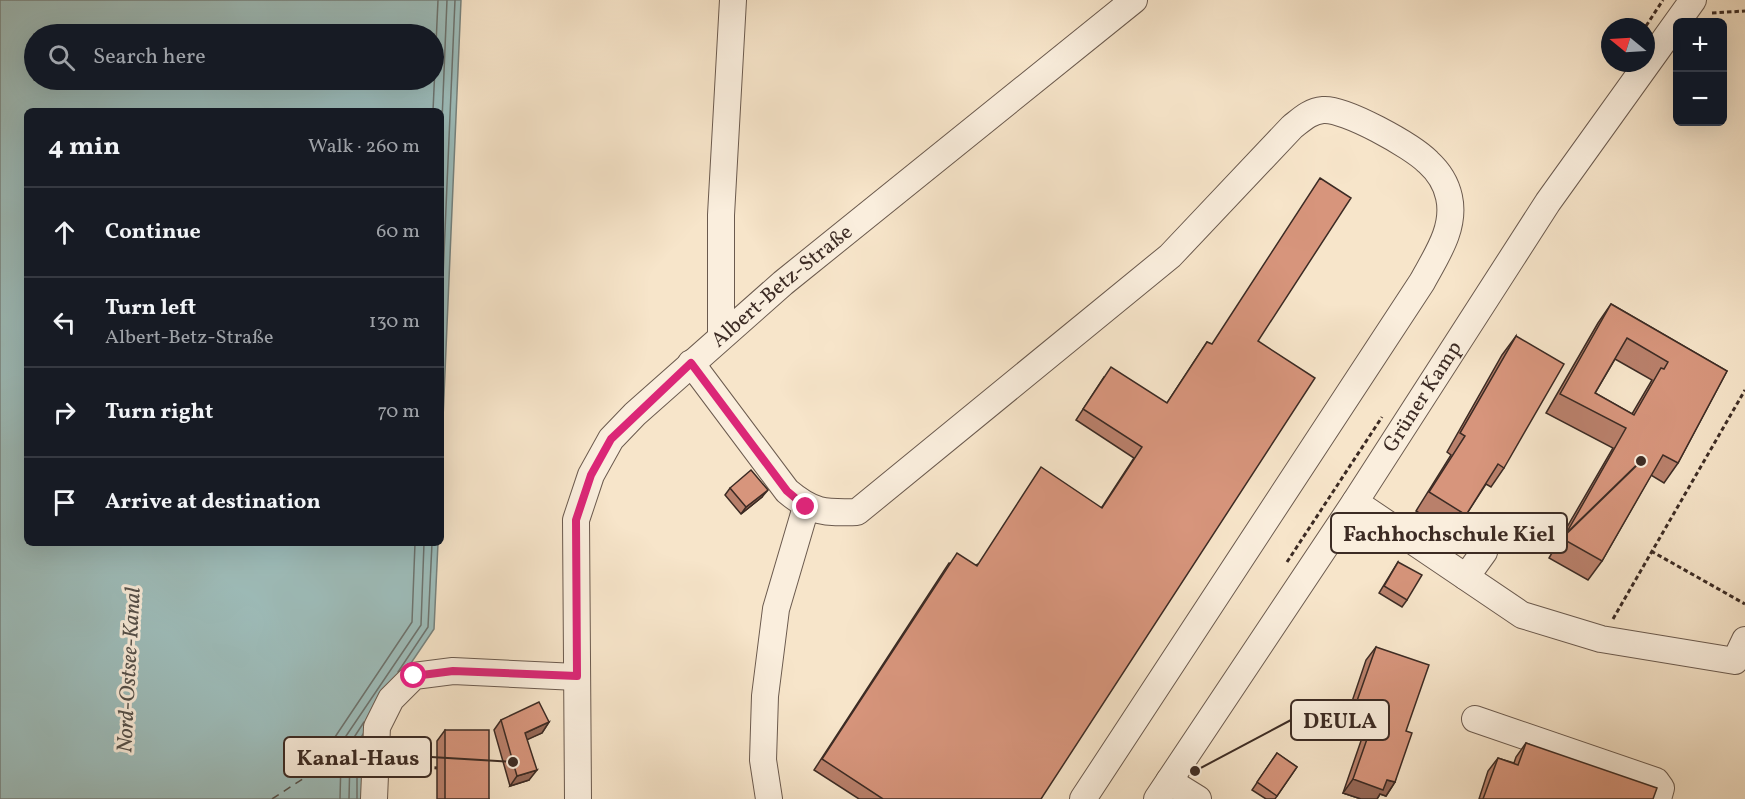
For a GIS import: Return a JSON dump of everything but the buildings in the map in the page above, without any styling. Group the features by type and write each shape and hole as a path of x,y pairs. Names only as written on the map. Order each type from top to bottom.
{"street":[{"path":"721,336 721,215 733,0"},
{"name":"Albert-Betz-Straße","path":"578,799 576,520 591,475 611,439 721,336 1134,0"},
{"name":"Grüner Kamp","path":"1163,790 1355,502 1548,202 1692,2"},
{"path":"691,363 787,491 806,507 832,513 857,512 1170,256 1292,127 1309,114 1324,110 1346,114 1384,133 1427,161 1442,177 1449,198 1450,218 1446,236 1422,282 1083,799"},
{"path":"1355,502 1522,615 1601,639 1735,661 1745,640"},
{"path":"769,799 763,760 765,696 776,609 806,507"},
{"path":"1466,578 1484,552"},
{"path":"374,799 377,727 391,699 414,676 453,671 577,676"},
{"path":"1475,719 1656,781 1661,788 1658,799"},
{"path":"1163,790 1198,799"}],"path":[{"path":"1651,18 1663,0"},
{"path":"1692,2 1705,13 1745,11"},
{"path":"1601,639 1745,390"},
{"path":"1651,551 1745,604"},
{"path":"376,765 437,768"}],"water":[{"name":"Nord-Ostsee-Kanal","path":"0,0 461,0 444,395 444,108 24,108 24,546 438,546 434,629 357,743 363,748 363,799 0,799"}],"ferry route":[{"path":"272,799 364,739"}],"place":[{"name":"Fachhochschule Kiel","path":"1641,461"},
{"name":"Kanal-Haus","path":"513,762"},
{"name":"DEULA","path":"1195,771"}],"route":[{"path":"414,676 453,671 577,676 576,520 591,475 611,439 634,414 691,363 787,491 806,507"}]}
